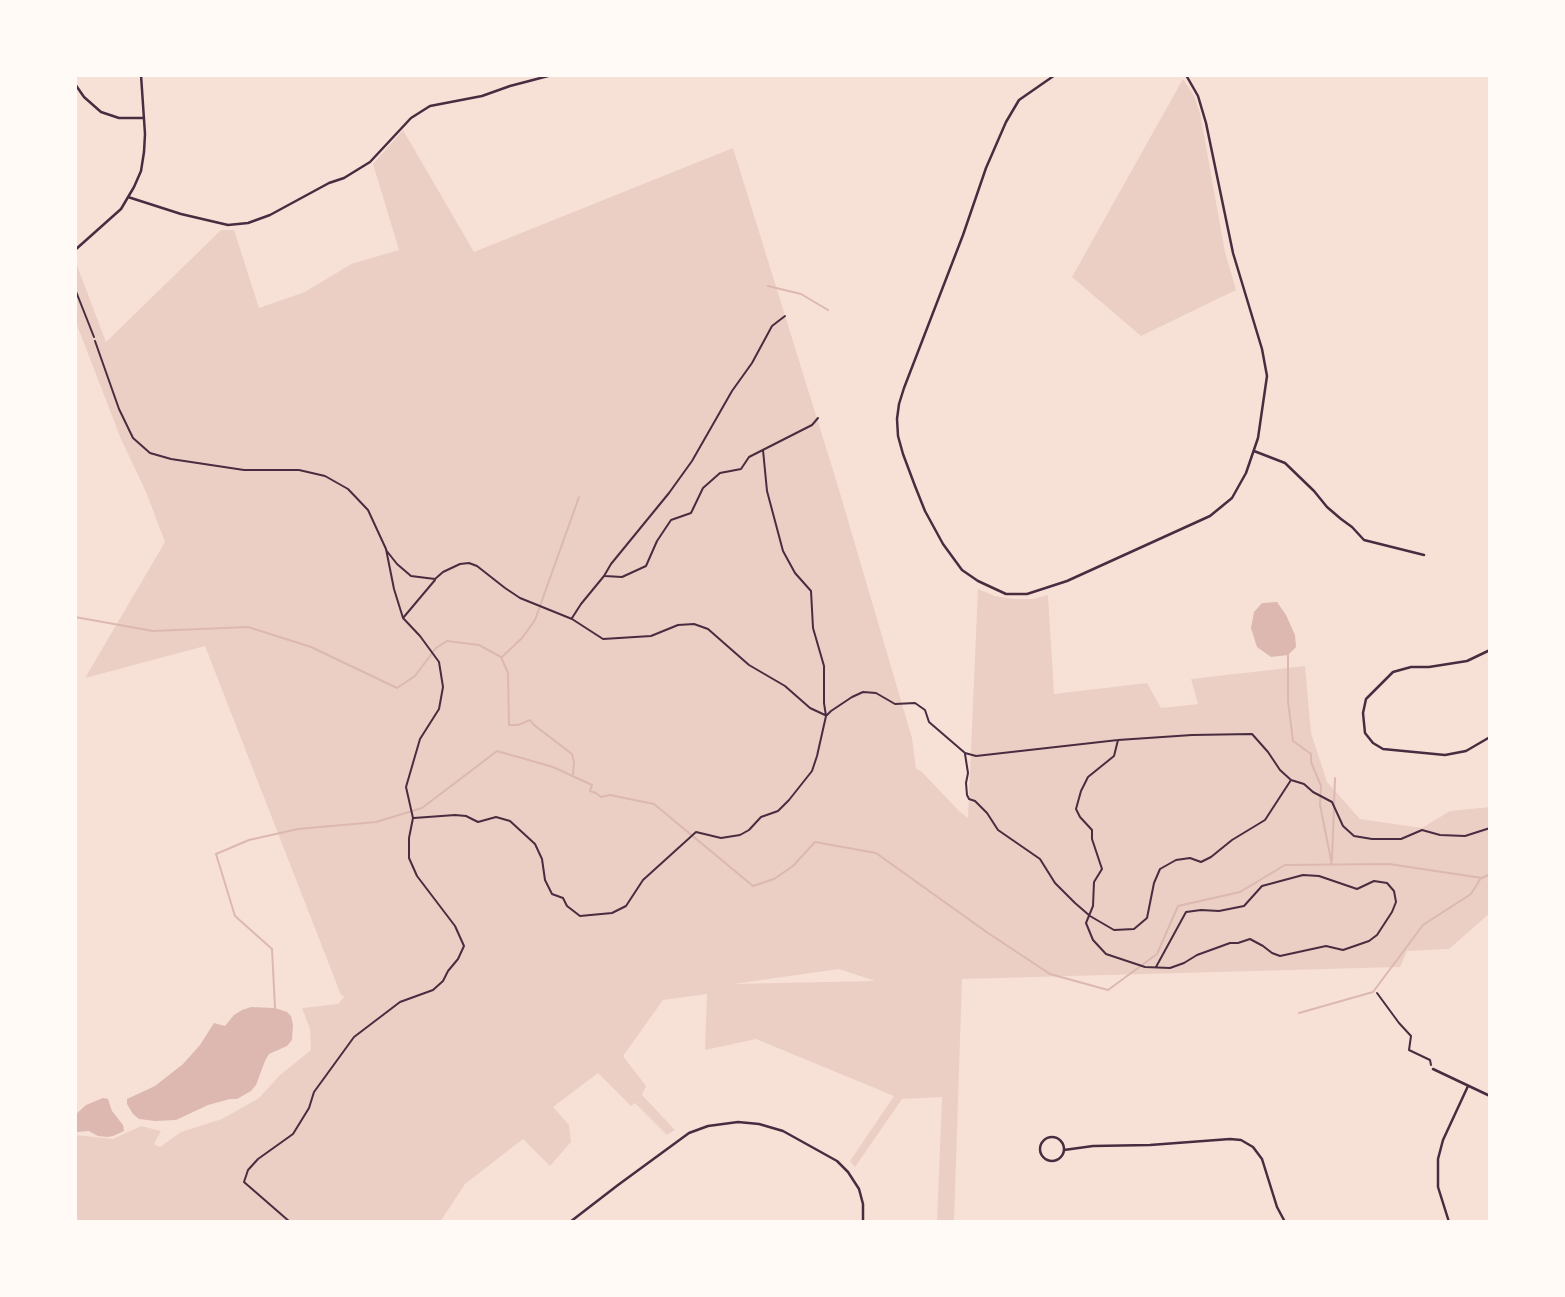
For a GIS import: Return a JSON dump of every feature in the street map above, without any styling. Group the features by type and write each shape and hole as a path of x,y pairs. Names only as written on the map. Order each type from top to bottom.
{"street":[{"path":"75,250 121,209 141,171 144,118 141,75"},
{"path":"128,197 228,225 248,223 270,215 370,162 411,118 430,106 482,96 552,75"},
{"path":"1055,75 1019,100 1006,122 986,168 899,404 897,419 903,454 915,486 935,530 953,559 970,576 1006,594 1027,594 1067,581 1210,516 1232,498 1254,451 1267,376 1262,349 1233,253 1206,123 1198,96 1186,75"},
{"path":"75,84 84,97 101,112 119,118 144,118"},
{"path":"1254,451 1285,463 1327,507 1364,540 1424,555"},
{"path":"1490,650 1468,661 1411,667 1393,672 1366,699 1363,713 1365,733 1373,743 1383,749 1445,755 1466,751 1490,737"},
{"path":"1433,1069 1490,1097"},
{"path":"1449,1222 1438,1187 1438,1159 1443,1140 1468,1086"},
{"path":"570,1222 689,1133 708,1126 738,1122 759,1124 783,1131 841,1165 859,1189 863,1222"},
{"path":"1053,1138 1061,1142 1064,1150 1060,1158 1052,1161 1043,1157 1040,1149 1044,1141 1053,1138"},
{"path":"1064,1150 1230,1139 1245,1142 1253,1147 1262,1159 1277,1207 1285,1222"}],"lane":[{"path":"75,289 94,337"}],"path":[{"path":"572,619 611,564 692,461 772,327 785,316"},
{"path":"94,337 119,409 133,438 150,453 170,459 244,470 299,470 326,476 348,489 368,510 386,549 397,564 411,576 435,579"},
{"path":"604,576 622,577 646,566 657,541 671,520 691,513 703,488 720,473 741,469 749,457 812,425 817,418"},
{"path":"413,818 455,815 466,816 478,822 496,817 510,821 535,844 542,859 545,880 552,894 563,898 567,906 580,916 612,913 626,906 643,880 696,832 721,838 740,835 761,817 778,811 789,800 812,771 817,756 826,716 824,666 813,628 811,592 783,551 767,491 763,450"},
{"path":"290,1222 244,1182 248,1170 258,1159 293,1134 309,1108 314,1092 354,1037 400,1002 433,990 443,981 464,946 455,926 417,876 409,858 413,818 406,787 420,738 439,709 443,687 439,662 403,618 386,549"},
{"path":"403,618 443,572 469,563 520,598 572,619 603,639 651,636 678,625 694,624 708,629 749,665 785,687 810,708 826,716"},
{"path":"826,716 852,696 863,692 876,693 895,704 915,703 925,710 929,722 965,753 976,756 1118,740 1252,734 1291,780 1304,784 1333,803 1343,826 1354,836 1401,839 1422,830 1440,835 1465,836 1490,828"},
{"path":"1118,740 1114,756 1088,777 1076,809 1092,830 1092,839 1102,869 1094,882 1093,906 1086,923 1093,940 1106,954 1145,967 1170,968 1230,943 1250,939 1280,956 1326,946 1343,950 1369,941 1377,935 1396,902 1394,891 1387,883 1374,881 1357,889 1319,876 1303,875 1262,886 1244,906 1219,911 1186,912 1156,967"},
{"path":"965,753 969,799 975,801 988,814 998,830 1040,859 1055,883 1090,916 1114,930 1134,929 1147,918 1154,883 1160,869 1176,860 1190,858 1201,862 1211,858 1265,820 1291,780"},
{"path":"1377,993 1411,1036 1409,1050 1430,1060 1433,1069"}],"shaded area":[{"path":"1183,79 1194,96 1200,113 1225,252 1236,290 1141,336 1072,277"},
{"path":"403,130 474,252 733,148 837,483 912,738 916,769 968,818 978,589 995,596 1014,599 1033,599 1048,595 1054,694 1147,683 1161,708 1198,704 1191,679 1305,666 1311,733 1327,782 1360,819 1422,828 1450,811 1490,807 1490,913 1449,949 1407,951 1400,967 962,979 954,1222 937,1222 942,1097 902,1099 855,1167 850,1161 894,1096 756,1039 705,1050 707,994 663,1000 623,1056 646,1086 642,1095 675,1130 667,1135 635,1103 631,1106 598,1073 553,1107 569,1125 571,1142 550,1166 523,1139 465,1184 440,1222 75,1222 75,1135 113,1139 141,1126 161,1131 154,1144 160,1147 181,1132 222,1119 259,1098 280,1075 311,1050 310,1029 302,1008 338,1004 345,996 341,995 205,646 85,678 165,542 75,320 75,260 106,342 221,230 234,230 259,308 305,292 351,264 399,250 373,164","holes":["839,969 875,981 733,984"]},
{"path":"1277,602 1295,635 1296,647 1288,655 1271,657 1257,647 1251,628 1254,612 1262,603"},
{"path":"251,1007 275,1008 287,1012 293,1025 292,1040 287,1046 269,1054 251,1091 237,1099 208,1105 176,1120 139,1119 133,1114 127,1099 155,1086 183,1064 200,1045 214,1023 225,1026 234,1015"},
{"path":"103,1098 108,1099 124,1131 107,1137 89,1131 75,1134 75,1115 86,1105"}],"waterway":[{"path":"768,286 801,294 828,310"},
{"path":"502,657 522,638 535,620 579,497"},
{"path":"75,617 153,631 248,627 311,647 397,688 415,676 436,648 447,641 479,645 501,657 508,673 509,725 530,720 572,754 573,774"},
{"path":"1288,655 1288,701 1293,741 1311,754 1311,762 1321,786 1320,805 1332,865"},
{"path":"275,1008 272,949 235,916 216,854 249,840 298,829 376,822 422,808 497,751 553,767 592,785 590,791 601,797 610,795 654,804 753,886 774,879 793,866 815,842 876,853 1050,974 1108,990 1157,954 1178,906 1240,892 1285,865 1389,864 1482,878 1490,874"},
{"path":"1332,860 1335,778"},
{"path":"1299,1013 1373,992 1423,925 1471,894 1481,878"}]}
